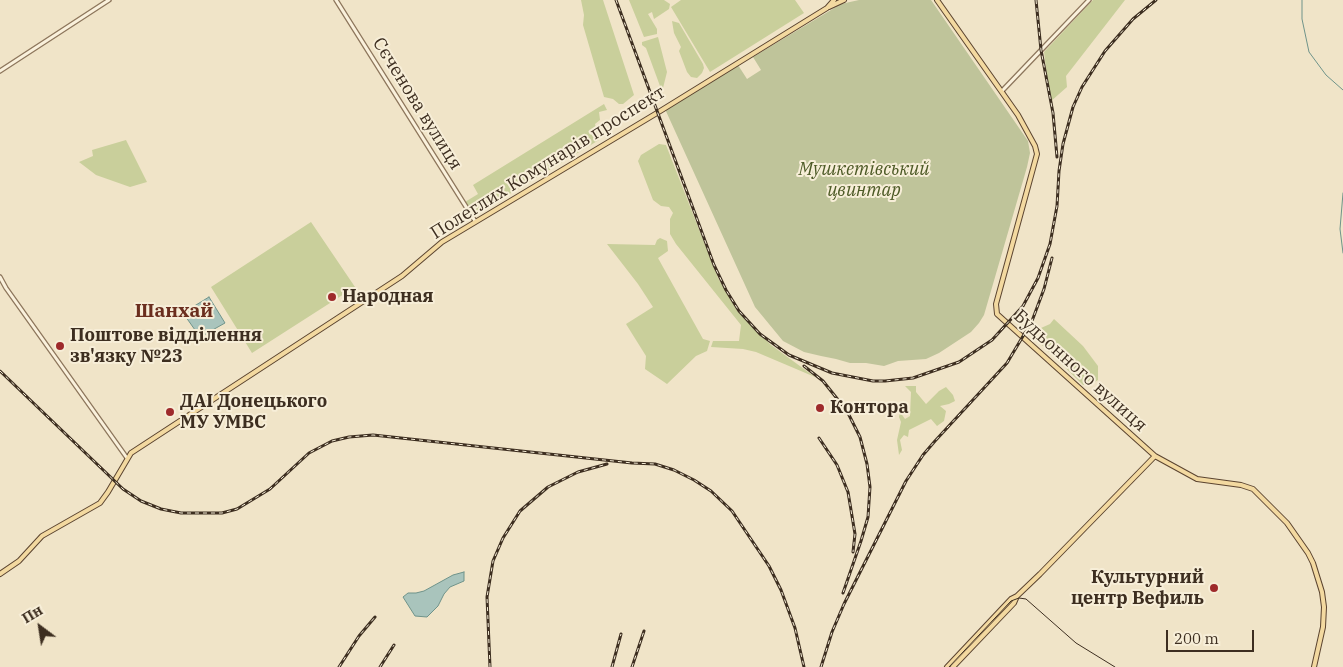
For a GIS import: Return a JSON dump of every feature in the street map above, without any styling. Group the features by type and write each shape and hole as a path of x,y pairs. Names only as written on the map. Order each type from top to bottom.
{"main road":[{"name":"Полеглих Комунарів проспект","path":"0,574 19,561 42,536 100,503 128,458 139,448 402,276 437,246 827,8 833,0"},
{"path":"827,8 844,0"},
{"name":"Будьонного вулиця","path":"937,0 1002,90 1024,125 1037,154 996,304 998,314 1155,456 1197,479 1236,484 1253,489 1287,524 1301,541 1313,564 1322,592 1324,606 1323,627 1314,667"},
{"path":"947,667 1011,599 1017,596 1155,456"},
{"path":"953,667 1014,603 1017,596"}],"street":[{"path":"0,72 108,0"},
{"name":"Сєченова вулиця","path":"336,0 475,222"},
{"path":"1002,90 1089,0"},
{"path":"0,277 128,458"}],"green space":[{"path":"581,0 603,0 634,95 623,104 604,97 583,25 584,15"},
{"path":"629,0 664,0 670,4 669,9 654,19 652,12 648,14 657,29 657,34 644,37"},
{"path":"681,0 795,0 804,13 710,72 671,7"},
{"name":"Мушкетівський цвинтар","path":"859,0 931,0 1028,141 1030,153 984,315 979,323 971,332 939,353 926,359 898,361 884,366 850,363 804,352 783,341 755,307 665,109 738,65 747,79 761,70 753,57 841,4"},
{"path":"1093,0 1125,0 1066,76 1067,87 1050,102 1044,52"},
{"path":"672,21 679,23 703,64 702,73 697,78 691,77 687,72 679,51 681,47 674,33"},
{"path":"658,37 667,72 663,88 660,86 646,48 642,45 642,42"},
{"path":"604,104 607,110 599,112 600,120 595,124 599,140 473,216 465,202 478,194 473,185"},
{"path":"126,140 147,182 130,187 96,175 79,162 93,156 92,150"},
{"path":"659,144 666,145 718,278 738,312 771,345 815,377 756,352 743,349 711,347 713,341 739,341 741,325 676,244 670,234 670,219 673,213 669,207 661,206 653,200 638,161 641,155"},
{"path":"311,222 355,287 252,353 211,287"},
{"path":"660,238 667,241 668,251 658,258 703,339 710,341 707,351 696,356 667,384 645,369 646,356 626,324 653,307 607,244 655,245"},
{"path":"1054,319 1083,346 1098,366 1098,380 1090,385 1083,385 1042,345 1041,328 1050,324"},
{"path":"905,386 916,386 916,392 926,404 946,387 953,395 955,401 940,406 946,411 944,421 937,426 931,419 909,430 908,437 904,435 900,440 902,450 899,455 897,440 901,422 900,412 905,419 910,416 911,392"}],"water":[{"path":"209,297 225,323 200,337 183,313"},
{"path":"464,572 464,581 450,587 438,606 427,617 415,616 403,597 408,593 424,591 453,575"}],"waterway":[{"path":"1302,0 1302,19 1309,52 1326,75 1343,90"},
{"path":"1343,193 1340,229 1343,253"}],"tram line":[{"path":"949,667 1011,601 1019,598 1026,599 1076,643 1115,667"}],"railway":[{"path":"616,0 714,265 739,311 760,334 789,355 832,373 873,381 913,378 959,362 992,340 1023,306 1038,278 1050,244 1057,206 1063,144 1073,107 1082,87 1105,51 1133,19 1156,0"},
{"path":"1036,0 1041,50 1053,113 1057,157"},
{"path":"821,667 832,632 844,604 906,481 923,455 1007,363 1032,321 1044,289 1052,258"},
{"path":"804,366 823,381 847,411 860,437 867,464 870,487 868,517 843,593"},
{"path":"0,371 123,489 141,501 161,509 181,513 222,513 237,509 270,489 309,453 332,441 349,437 373,435 655,464 674,470 711,491 732,511 769,566 781,590 795,628 804,667"},
{"path":"819,438 837,465 848,492 855,534 853,552"},
{"path":"490,667 487,597 493,561 503,538 520,511 548,487 578,472 607,464"},
{"path":"339,667 359,636 375,617"},
{"path":"632,667 644,631"},
{"path":"612,667 621,634"},
{"path":"380,667 394,645"}],"place":[{"name":"Народная","path":"332,297"},
{"name":"Поштове відділення зв'язку №23","path":"60,346"},
{"name":"Контора","path":"820,408"},
{"name":"ДАІ Донецького МУ УМВС","path":"170,412"},
{"name":"Культурний центр Вефиль","path":"1214,588"}],"district":[{"name":"Шанхай","path":"174,312"}]}
